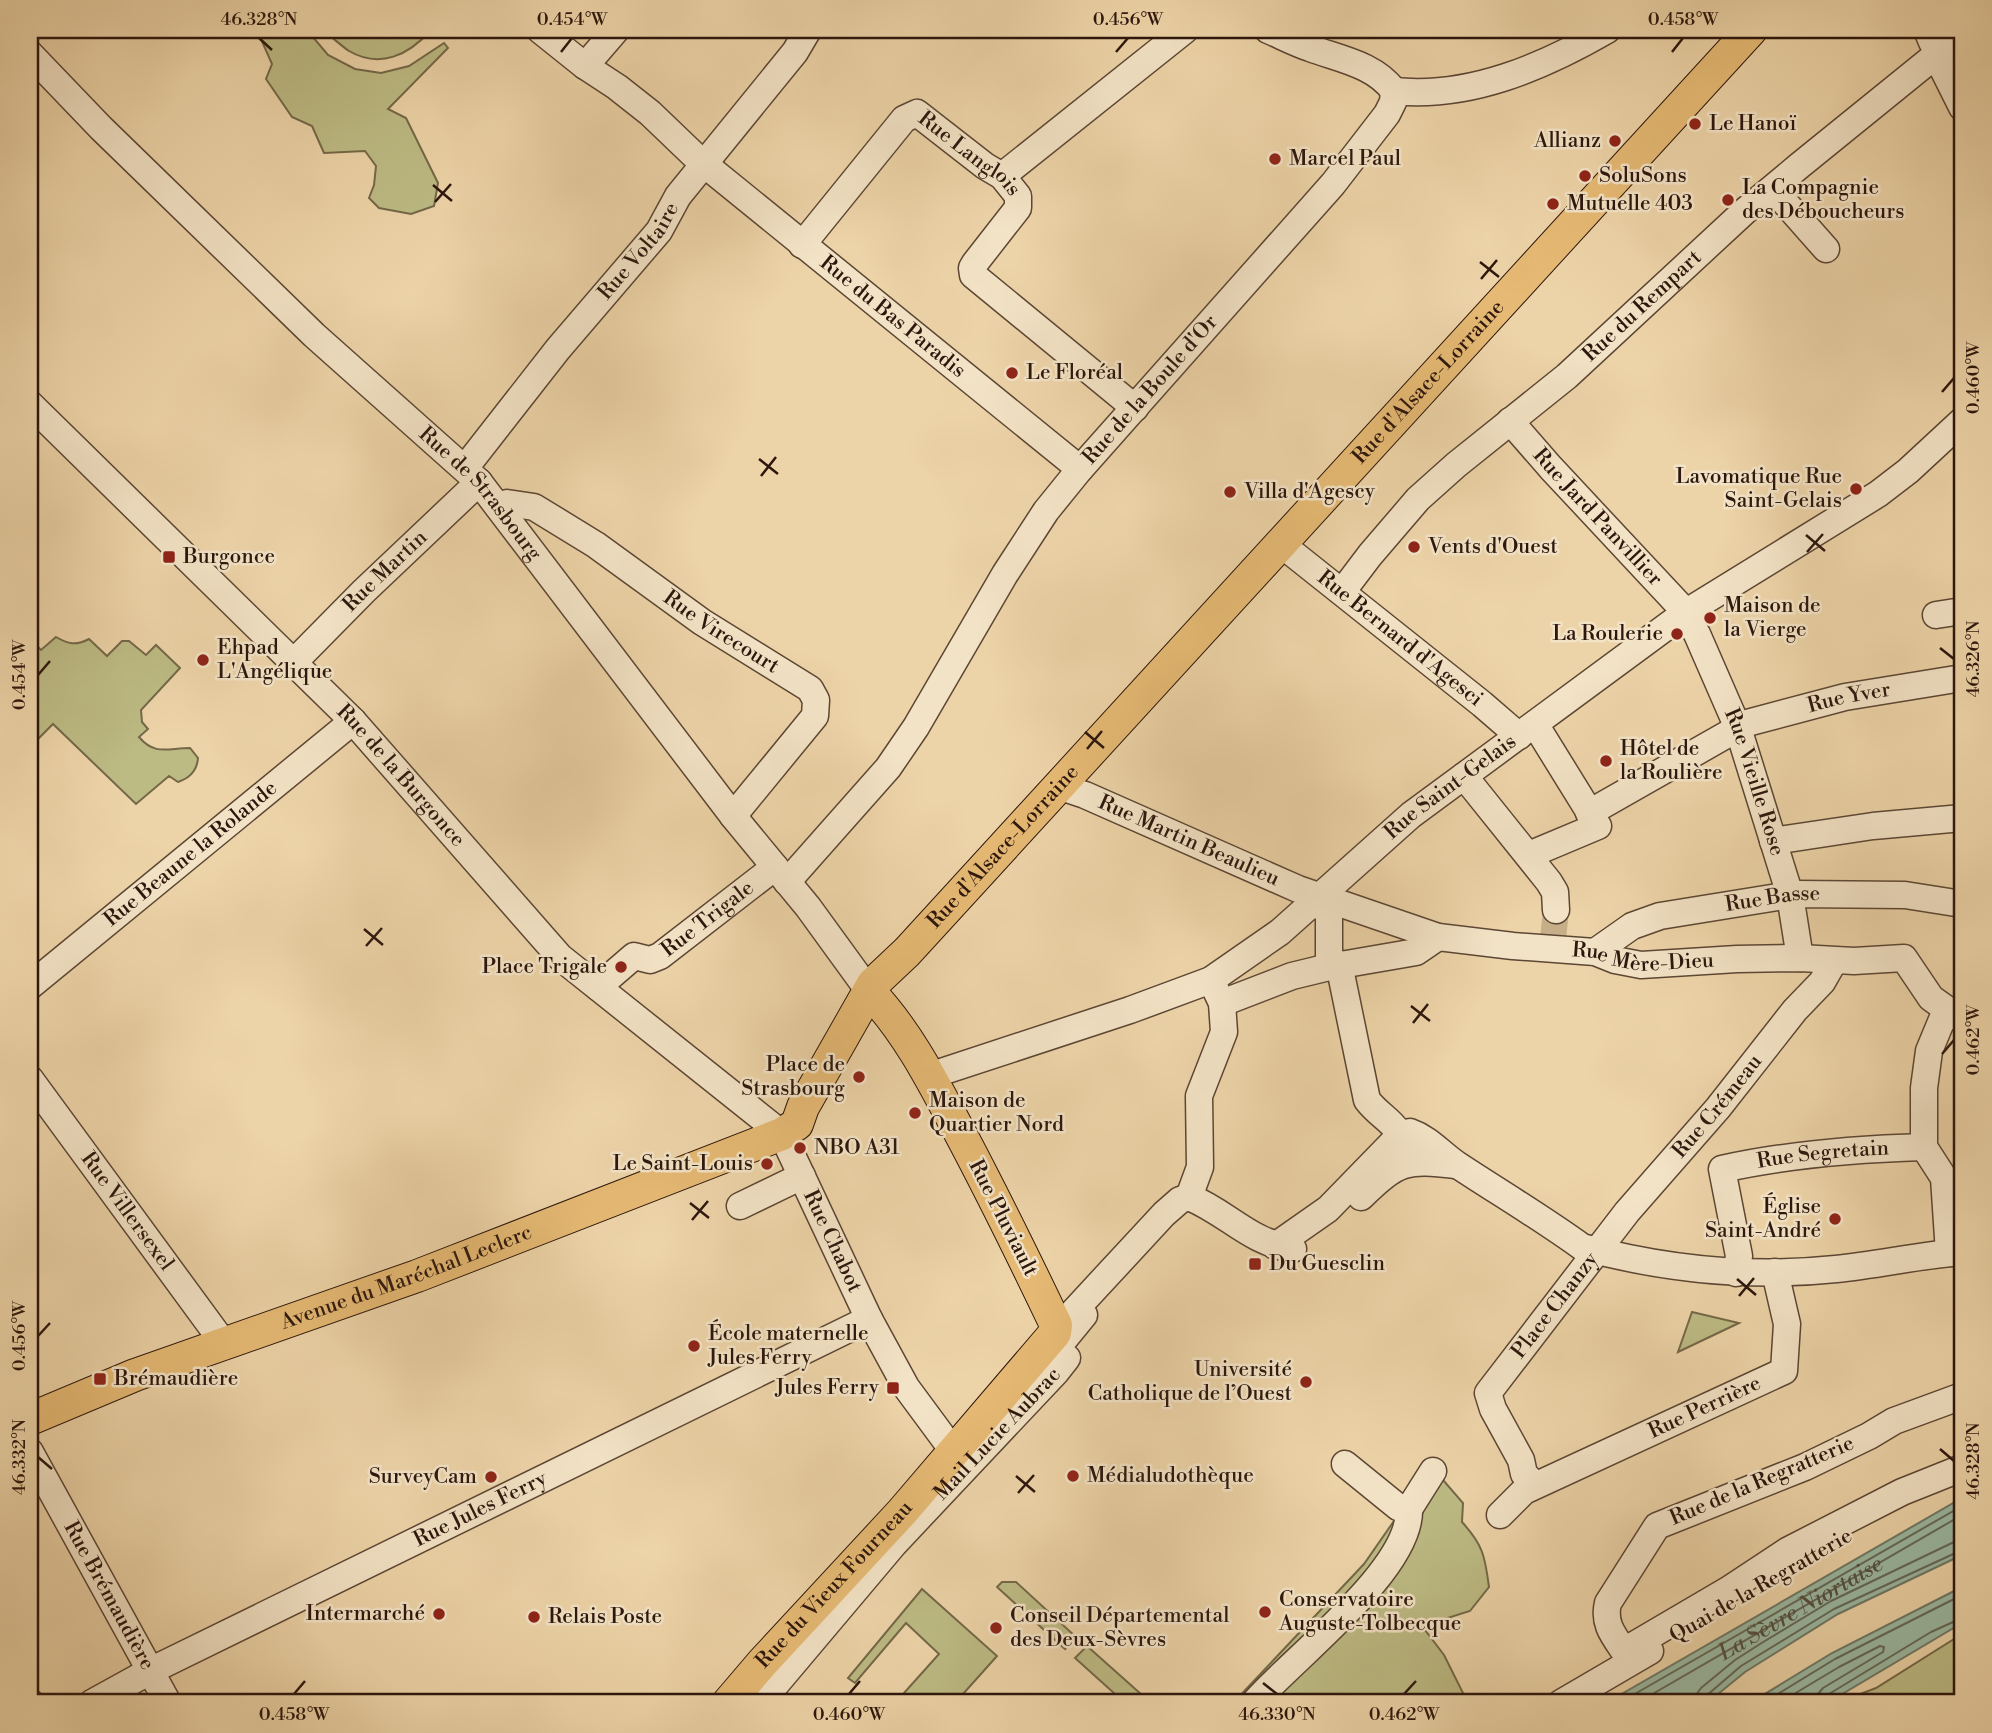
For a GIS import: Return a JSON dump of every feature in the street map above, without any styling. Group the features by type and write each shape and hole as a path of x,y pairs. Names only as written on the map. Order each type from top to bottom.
{"main road":[{"name":"Rue d'Alsace-Lorraine","path":"907,952 1751,30"},
{"path":"782,1134 797,1124 803,1107 848,1032 869,990 881,974 907,952"},
{"path":"892,1015 891,999 899,966 907,952"},
{"path":"869,990 892,1015 929,1076"},
{"name":"Rue Pluviault","path":"929,1076 1014,1236 1070,1320"},
{"name":"Avenue du Maréchal Leclerc","path":"30,1419 135,1375 417,1276 782,1134"},
{"name":"Rue du Vieux Fourneau","path":"728,1703 947,1460 1046,1346 1055,1332 1070,1320"}],"street":[{"name":"Rue du Bas Paradis","path":"540,30 650,113 705,165 1080,469"},
{"path":"585,66 616,30"},
{"name":"Rue Voltaire","path":"472,475 558,349 659,230 678,197 795,52 808,30"},
{"path":"1002,176 1185,30"},
{"path":"1268,30 1311,39 1374,72 1394,91 1444,91 1510,76 1549,62 1606,30"},
{"path":"1932,42 1962,107"},
{"name":"Rue du Rempart","path":"1342,592 1418,499 1567,376 1932,42 1962,42"},
{"name":"Rue de Strasbourg","path":"30,54 101,128 314,335 472,475 733,816 808,907 869,990"},
{"name":"Rue de la Boule d'Or","path":"781,875 888,768 916,727 1005,574 1046,511 1080,469 1333,184 1387,114 1393,102 1394,91"},
{"name":"Rue Langlois","path":"802,245 910,115 917,113 1002,176 1018,196 1017,208 975,263 972,268 973,275 1135,408"},
{"path":"1773,189 1826,249"},
{"name":"Rue de la Burgonce","path":"30,404 353,721 560,957 782,1134"},
{"name":"Rue Jard Panvillier","path":"1510,421 1685,613"},
{"name":"Rue Saint-Gelais","path":"929,1076 1130,1010 1216,992 1410,816 1685,613 1878,494 1952,438 1962,421"},
{"name":"Rue Martin","path":"293,663 472,475"},
{"name":"Rue Virecourt","path":"498,506 508,503 534,507 596,545 702,622 810,689 816,700 815,716 733,816"},
{"name":"Rue Bernard d'Agesci","path":"1281,544 1482,704 1527,730 1589,813"},
{"path":"1936,615 1962,611"},
{"name":"Rue Vieille Rose","path":"1685,613 1707,655 1738,728 1790,895 1800,958"},
{"name":"Rue Yver","path":"1589,813 1747,723 1845,697 1962,678"},
{"name":"Rue Beaune la Rolande","path":"30,986 353,721"},
{"path":"1464,776 1529,855 1555,892 1556,909"},
{"name":"Rue Martin Beaulieu","path":"1058,786 1085,795 1298,889 1320,896"},
{"path":"1529,855 1598,827 1589,813"},
{"path":"1773,841 1873,826 1962,818"},
{"name":"Rue Trigale","path":"598,987 634,956 650,960 660,956 781,875"},
{"name":"Rue Basse","path":"1595,952 1632,926 1660,916 1790,895 1905,895 1962,904"},
{"path":"1320,896 1329,917 1334,966"},
{"name":"Rue Mère-Dieu","path":"1320,896 1438,937 1553,944 1641,965 1800,958 1834,961 1904,958 1931,998 1954,1015"},
{"path":"1070,1320 1172,1206 1189,1197 1200,1167 1199,1096 1224,1032 1216,992 1263,986 1334,966 1416,952 1438,937"},
{"name":"Rue Crémeau","path":"1597,1251 1718,1108 1795,1010 1822,982 1834,961"},
{"name":"Place Chanzy","path":"1334,966 1367,1100 1374,1109 1393,1123 1400,1135 1410,1132 1420,1135 1456,1165 1502,1192 1582,1247 1597,1251 1488,1393 1493,1409 1521,1460 1524,1474 1535,1485"},
{"path":"1597,1251 1736,1273 1834,1270 1955,1252 1953,1179 1924,1147 1924,1087 1929,1051 1954,1015"},
{"name":"Rue Villersexel","path":"30,1079 225,1345"},
{"name":"Rue Chabot","path":"782,1134 869,1319 947,1460"},
{"path":"1189,1197 1215,1210 1262,1242 1291,1250 1307,1244 1383,1177 1405,1164 1400,1135"},
{"path":"1275,1246 1328,1209 1400,1135"},
{"name":"Rue Segretain","path":"1722,1169 1761,1160 1852,1150 1924,1147"},
{"path":"1681,1150 1722,1169 1740,1256 1736,1273"},
{"name":"Place Chanzy","path":"1405,1164 1423,1161 1456,1165"},
{"path":"740,1206 802,1176"},
{"name":"Rue Perrière","path":"1500,1515 1524,1491 1535,1485 1784,1371 1787,1324 1775,1272"},
{"name":"Rue Jules Ferry","path":"92,1703 150,1671 869,1319"},
{"name":"Mail Lucie Aubrac","path":"760,1703 1056,1372 1067,1358 1057,1348 1070,1320"},
{"name":"Rue de la Regratterie","path":"1624,1651 1608,1628 1605,1613 1657,1525 1805,1467 1894,1421 1962,1396"},
{"name":"Rue Brémaudière","path":"30,1452 168,1703"},
{"path":"1345,1464 1402,1510 1409,1509"},
{"name":"Quai de la Regratterie","path":"1624,1651 1728,1590 1787,1551 1902,1492 1962,1470"},
{"name":"Quai de la Regratterie","path":"1561,1703 1962,1470"},
{"path":"1254,1703 1352,1605 1387,1565 1406,1533 1409,1509 1433,1471"}],"shaded area":[{"path":"257,30 307,30 328,55 355,69 381,73 409,66 444,43 448,48 388,109 406,118 438,183 434,206 411,214 379,208 369,198 374,185 376,166 365,151 324,153 312,126 292,117 266,79 272,64"},
{"path":"323,30 431,30 404,52 393,57 372,59 349,51"},
{"path":"56,637 72,643 89,639 107,656 122,641 129,641 146,655 156,645 180,668 141,710 142,722 148,729 139,737 156,749 190,748 198,758 192,773 178,782 169,776 136,804 53,724 33,744 30,741 30,645 33,642 41,650"},
{"path":"1692,1312 1739,1323 1678,1352"},
{"path":"1437,1473 1463,1503 1462,1522 1479,1544 1488,1576 1489,1587 1470,1611 1422,1626 1444,1655 1468,1703 1233,1703 1364,1564 1396,1518"},
{"path":"1002,1582 1016,1582 1076,1637 1065,1649 997,1587"},
{"path":"922,1589 997,1656 955,1703 895,1703 939,1654 906,1623 855,1683 848,1678"},
{"path":"1962,1634 1962,1703 1837,1703 1876,1688"},
{"path":"1087,1646 1151,1703 1125,1703 1075,1658"}],"water":[{"name":"La Sèvre Niortaise","path":"1962,1498 1962,1555 1838,1614 1745,1672 1707,1703 1606,1703"},
{"path":"1962,1587 1962,1623 1827,1703 1750,1703 1832,1653"}],"tunnel":[{"path":"1553,939 1556,910"}],"place":[{"name":"Le Hanoï","path":"1695,124"},
{"name":"Allianz","path":"1615,141"},
{"name":"Marcel Paul","path":"1275,159"},
{"name":"SoluSons","path":"1585,176"},
{"name":"La Compagnie des Déboucheurs","path":"1728,200"},
{"name":"Mutuelle 403","path":"1553,204"},
{"name":"Le Floréal","path":"1012,373"},
{"name":"Lavomatique Rue Saint-Gelais","path":"1856,489"},
{"name":"Villa d'Agescy","path":"1230,492"},
{"name":"Vents d'Ouest","path":"1414,547"},
{"name":"Burgonce","path":"169,557"},
{"name":"Maison de la Vierge","path":"1710,618"},
{"name":"La Roulerie","path":"1677,634"},
{"name":"Ehpad L'Angélique","path":"203,660"},
{"name":"Hôtel de la Roulière","path":"1606,761"},
{"name":"Place Trigale","path":"621,967"},
{"name":"Place de Strasbourg","path":"859,1077"},
{"name":"Maison de Quartier Nord","path":"915,1113"},
{"name":"NBO A31","path":"800,1148"},
{"name":"Le Saint-Louis","path":"767,1164"},
{"name":"Église Saint-André","path":"1835,1219"},
{"name":"Du Guesclin","path":"1255,1264"},
{"name":"École maternelle Jules Ferry","path":"694,1346"},
{"name":"Brémaudière","path":"100,1379"},
{"name":"Université Catholique de l’Ouest","path":"1306,1382"},
{"name":"Jules Ferry","path":"893,1388"},
{"name":"Médialudothèque","path":"1073,1476"},
{"name":"SurveyCam","path":"491,1477"},
{"name":"Conservatoire Auguste-Tolbecque","path":"1265,1612"},
{"name":"Intermarché","path":"439,1614"},
{"name":"Relais Poste","path":"534,1617"},
{"name":"Conseil Départemental des Deux-Sèvres","path":"996,1628"}]}
